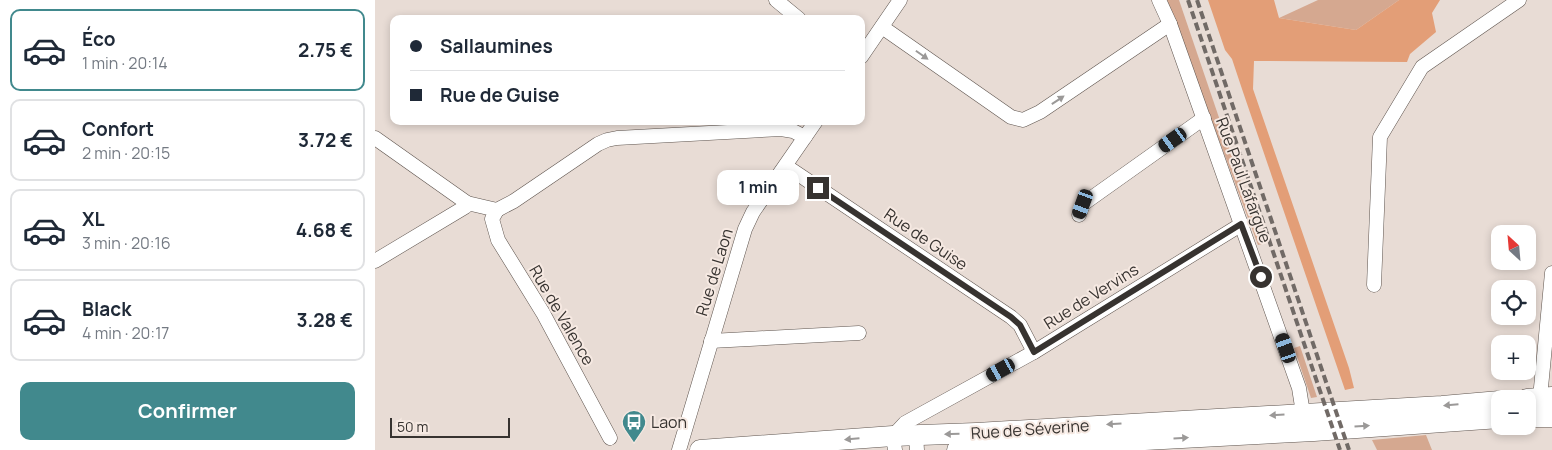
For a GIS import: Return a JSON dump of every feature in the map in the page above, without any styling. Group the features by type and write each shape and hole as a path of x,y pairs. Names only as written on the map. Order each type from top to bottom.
{"main road":[{"name":"Rue de Séverine","path":"957,450 1089,440 1298,431 1360,410 1491,402"},
{"path":"1298,431 1491,419"},
{"name":"Rue de Séverine","path":"700,450 917,442 985,433 1089,440 1298,431"}],"street":[{"path":"776,0 794,15"},
{"path":"865,50 900,0"},
{"name":"Rue Paul Lafargue","path":"1159,0 1170,24 1299,388 1298,431"},
{"path":"1374,285 1380,138 1422,67 1519,0"},
{"path":"882,27 1011,117 1023,120 1040,112 1170,24"},
{"path":"1079,215 1083,204 1203,118"},
{"name":"Rue de Laon","path":"679,450 745,229 753,212 813,125"},
{"path":"375,138 467,203 497,210 514,201 579,156 607,140 781,129 793,131 805,137"},
{"name":"Rue de Guise","path":"786,166 1011,317 1020,325 1034,352"},
{"path":"375,261 465,207 467,203"},
{"name":"Rue de Valence","path":"497,210 492,219 498,240 563,349 610,438"},
{"name":"Rue de Vervins","path":"894,443 905,423 1034,352 1241,224"},
{"path":"1539,407 1552,273"},
{"path":"711,341 859,334"}],"shaded area":[{"path":"1167,0 1179,0 1262,244 1258,245"},
{"path":"1208,0 1274,0 1279,18 1356,30 1399,0 1440,0 1432,13 1436,32 1410,54 1407,62 1254,61 1253,89 1349,368 1354,388 1345,390 1232,59 1225,50"},
{"path":"1318,0 1399,0 1356,30 1279,18"},
{"path":"1300,346 1317,397 1311,398 1294,348"},
{"path":"1426,435 1432,450 1377,450 1372,440"}],"railway":[{"path":"1188,0 1340,450"},
{"path":"1197,0 1349,450"}],"place":[{"name":"Laon","path":"634,443"}],"route":[{"path":"818,188 1011,317 1020,325 1034,352 1241,224 1261,277"}]}
